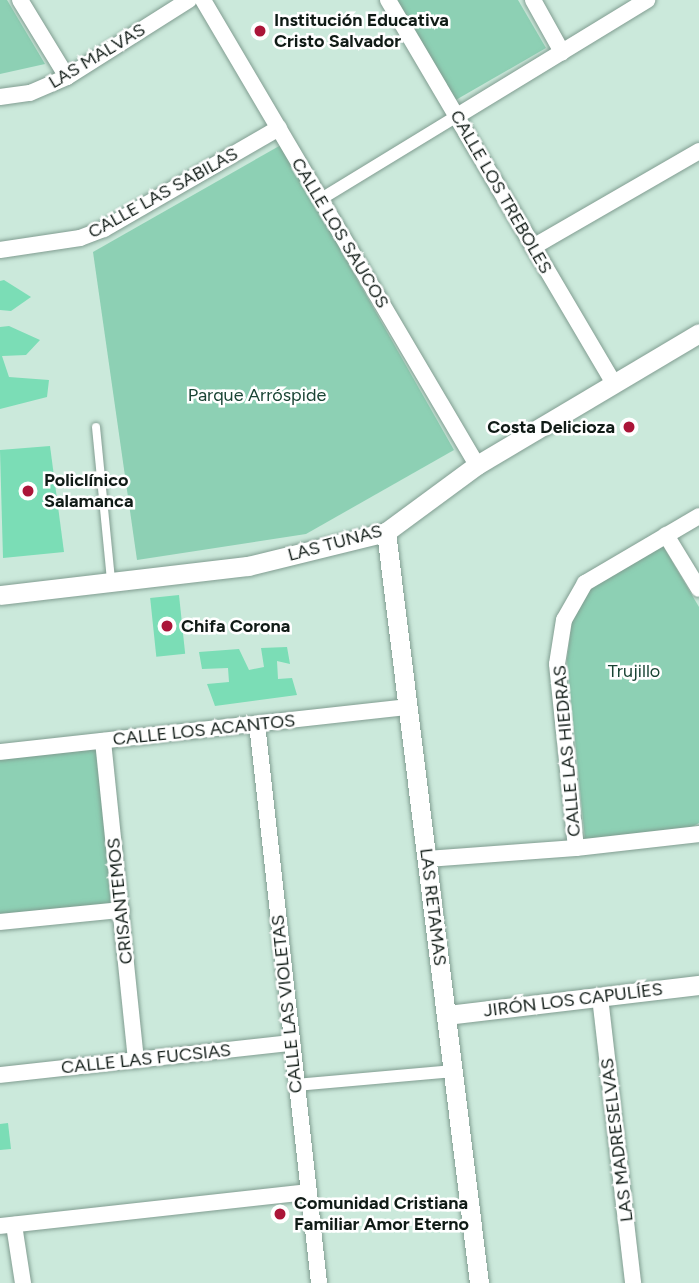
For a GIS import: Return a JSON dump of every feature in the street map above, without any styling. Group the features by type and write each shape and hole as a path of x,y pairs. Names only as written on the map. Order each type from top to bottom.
{"street":[{"path":"20,0 67,77"},
{"name":"LAS MALVAS","path":"0,97 30,93 67,77 188,0"},
{"name":"CALLE LOS SAUCOS","path":"203,0 477,465"},
{"name":"CALLE LOS TREBOLES","path":"388,0 614,384"},
{"path":"533,0 562,52"},
{"path":"321,199 647,0"},
{"name":"CALLE LAS SABILAS","path":"0,250 80,238 104,229 279,128"},
{"path":"533,247 699,151"},
{"name":"LAS TUNAS","path":"0,595 248,566 386,532 477,465 699,333"},
{"name":"CALLE LAS HIEDRAS","path":"576,848 557,664 564,620 585,583 699,516"},
{"name":"LAS RETAMAS","path":"386,532 479,1283"},
{"path":"666,535 699,589"},
{"name":"CALLE LOS ACANTOS","path":"0,752 408,707"},
{"name":"CALLE LAS VIOLETAS","path":"257,724 319,1283"},
{"name":"CRISANTEMOS","path":"103,741 136,1060"},
{"path":"427,859 576,848 699,834"},
{"path":"0,922 121,910"},
{"name":"JIRÓN LOS CAPULÍES","path":"447,1015 699,985"},
{"name":"LAS MADRESELVAS","path":"600,997 633,1283"},
{"name":"CALLE LAS FUCSIAS","path":"0,1075 292,1043"},
{"path":"296,1085 453,1071"},
{"path":"23,1283 7,1225 308,1192"}],"lane":[{"path":"96,427 111,583"}],"green space":[{"path":"0,0 7,0 45,64 0,74"},
{"path":"395,0 518,0 546,48 454,101"},
{"name":"Parque Arróspide","path":"281,145 454,450 306,534 137,560 93,252"},
{"name":"Trujillo","path":"663,546 699,607 699,823 690,828 585,839 567,660 572,621 591,588"},
{"path":"96,748 115,907 0,917 0,757"}],"building":[{"path":"4,280 31,297 11,311 0,310 0,281"},
{"path":"9,326 40,340 26,355 2,356 9,377 49,380 47,397 0,409 0,327"},
{"name":"Policlínico Salamanca","path":"50,446 64,552 3,558 0,450"},
{"name":"Chifa Corona","path":"179,595 185,654 156,657 150,598"},
{"path":"287,647 290,664 277,661 278,679 292,678 297,695 215,706 207,684 229,682 228,668 202,669 199,652 239,649 249,670 264,667 261,648"},
{"path":"8,1123 11,1149 0,1150 0,1124"}],"place":[{"name":"Institución Educativa Cristo Salvador","path":"260,31"},
{"name":"Costa Delicioza","path":"629,427"},
{"name":"Policlínico Salamanca","path":"28,491"},
{"name":"Chifa Corona","path":"167,626"},
{"name":"Comunidad Cristiana Familiar Amor Eterno","path":"280,1214"}]}
